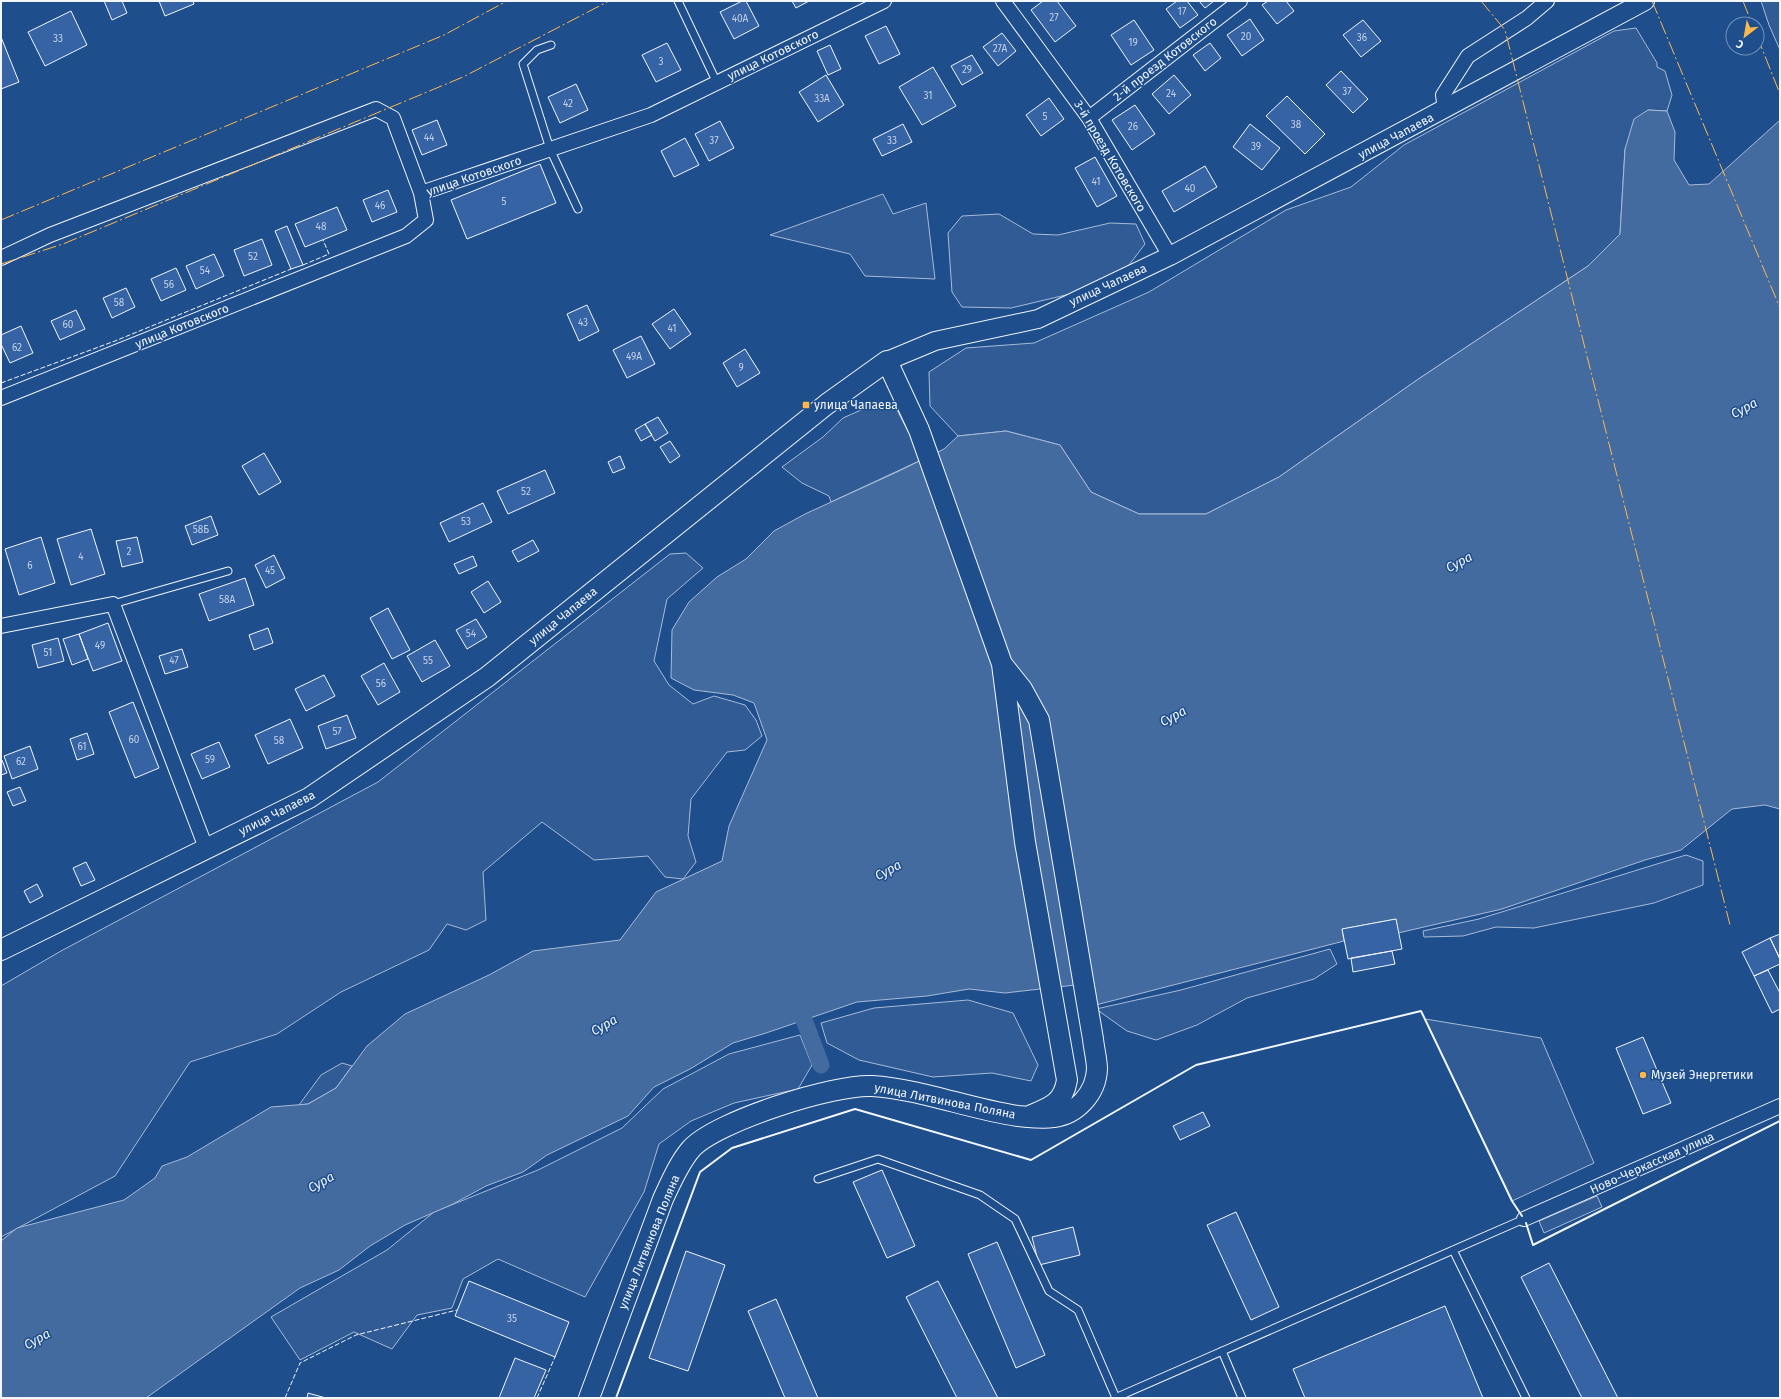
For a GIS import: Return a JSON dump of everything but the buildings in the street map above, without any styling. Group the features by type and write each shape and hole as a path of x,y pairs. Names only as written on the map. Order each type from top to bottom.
{"main road":[{"path":"887,361 919,430 1002,664 1025,842 1067,1080 1065,1092 1060,1099 1050,1107 1027,1117"},
{"name":"улица Чапаева","path":"1,950 309,798 487,678 822,408 887,361"},
{"name":"улица Литвинова Поляна","path":"589,1398 676,1172 692,1149 710,1134 782,1105 831,1091 866,1086 904,1090 1002,1114 1027,1117 1056,1117 1071,1111 1083,1103 1090,1092 1097,1069 1093,1039 1039,720 1022,689 1002,664"}],"street":[{"name":"улица Котовского","path":"1,398 406,236 426,220 421,192 651,115 884,1"},
{"name":"3-й проезд Котовского","path":"1003,1 1089,118 1170,256"},
{"name":"2-й проезд Котовского","path":"1089,118 1240,1"},
{"name":"улица Чапаева","path":"1445,110 1443,94 1468,56 1527,18 1547,1"},
{"name":"улица Чапаева","path":"887,361 935,341 1038,319 1170,256 1445,110 1645,1"},
{"path":"1,258 50,235 376,108 393,118 421,192"},
{"path":"1,626 113,604 206,848"},
{"name":"Ново-Черкасская улица","path":"1524,1219 1780,1106"}],"lane":[{"path":"678,1 717,83"},
{"path":"551,45 537,50 523,64 550,149 578,209"},
{"path":"113,604 228,571"},
{"path":"818,1179 878,1159 980,1195 1015,1219 1049,1290 1078,1310 1116,1398 1524,1219"},
{"path":"1453,1250 1526,1398"},
{"path":"1222,1351 1242,1398"}],"shaded area":[{"path":"1761,1 1780,1 1780,50 1769,25"},
{"path":"1636,28 1657,63 1657,67 1665,71 1672,95 1667,111 1648,110 1625,149 1620,234 1588,266 1417,380 1279,477 1206,514 1139,514 1091,492 1060,445 1006,431 958,436 930,406 929,372 966,348 1034,343 1149,292 1286,210 1351,187 1404,145 1614,31"},
{"path":"883,194 893,214 926,203 935,279 865,276 850,254 770,235"},
{"path":"999,214 1033,234 1058,235 1110,223 1136,224 1145,244 1129,265 1087,290 1011,308 962,307 952,292 948,233 962,216"},
{"path":"879,402 897,410 913,441 919,461 831,502 829,496 802,483 782,467 823,437 843,418"},
{"path":"686,553 703,568 667,599 654,661 669,685 693,704 714,696 745,705 756,720 762,736 745,750 727,752 691,799 688,836 696,862 683,879 665,877 648,856 594,860 542,822 483,872 486,920 466,930 447,924 429,950 341,992 277,1034 190,1062 115,1176 1,1237 1,986 61,951 378,782 670,554"},
{"path":"1686,855 1703,861 1703,885 1654,903 1534,928 1496,927 1463,936 1424,937 1423,931 1479,919"},
{"path":"1330,949 1337,964 1314,979 1247,998 1197,1025 1156,1040 1127,1031 1096,1009 1181,990"},
{"path":"968,1000 1013,1013 1038,1065 1031,1081 992,1073 933,1077 859,1060 827,1043 821,1023 874,1008"},
{"path":"1425,1019 1541,1038 1594,1163 1512,1201"},
{"path":"800,1035 812,1065 798,1089 734,1103 691,1121 659,1144 644,1192 585,1297 498,1259 463,1279 452,1308 417,1315 392,1349 354,1332 300,1360 271,1317 387,1250 434,1212 538,1170 622,1128 663,1089 729,1054"},
{"path":"342,1063 352,1066 336,1088 308,1104 299,1105 321,1075"},
{"path":"1597,1196 1602,1207 1544,1233 1539,1221"}],"water":[{"name":"Сура","path":"1648,110 1667,111 1675,132 1674,160 1689,185 1709,184 1780,120 1780,809 1765,805 1732,809 1681,850 1645,860 1502,909 1398,933 1396,919 1342,929 1344,941 1088,1007 1084,984 1005,993 969,989 927,996 857,1002 733,1043 690,1069 654,1087 628,1116 547,1155 523,1172 486,1186 453,1204 405,1225 370,1246 339,1270 300,1288 146,1398 1,1398 1,1241 17,1228 124,1200 155,1178 162,1166 187,1157 271,1107 308,1104 336,1088 367,1046 405,1014 489,975 533,951 620,940 656,892 722,861 729,826 767,740 754,703 733,695 694,690 671,678 672,630 689,602 717,577 746,559 774,531 805,514 944,449 958,436 1006,431 1060,445 1091,492 1139,514 1206,514 1279,477 1417,380 1588,266 1620,234 1625,149 1634,119"}],"waterway":[{"path":"804,1020 821,1065"}],"fence":[{"path":"303,265 329,254 323,240"},
{"path":"1,383 115,341 291,269"},
{"path":"285,1398 300,1363 356,1335 457,1310"},
{"path":"537,1398 555,1357"}],"wall":[{"path":"616,1398 700,1172 732,1148 855,1109 1031,1160 1196,1065 1421,1011 1512,1201 1522,1216"},
{"path":"1526,1223 1533,1245 1780,1121"}],"power":[{"path":"1,220 444,35 507,1"},
{"path":"1,264 63,244 463,77 609,1"},
{"path":"1481,1 1505,30 1730,925"},
{"path":"1652,1 1780,308"},
{"path":"1743,1 1749,16"},
{"path":"1765,56 1780,94"}],"place":[{"name":"улица Чапаева","path":"806,405"},
{"name":"Музей Энергетики","path":"1643,1075"}]}
